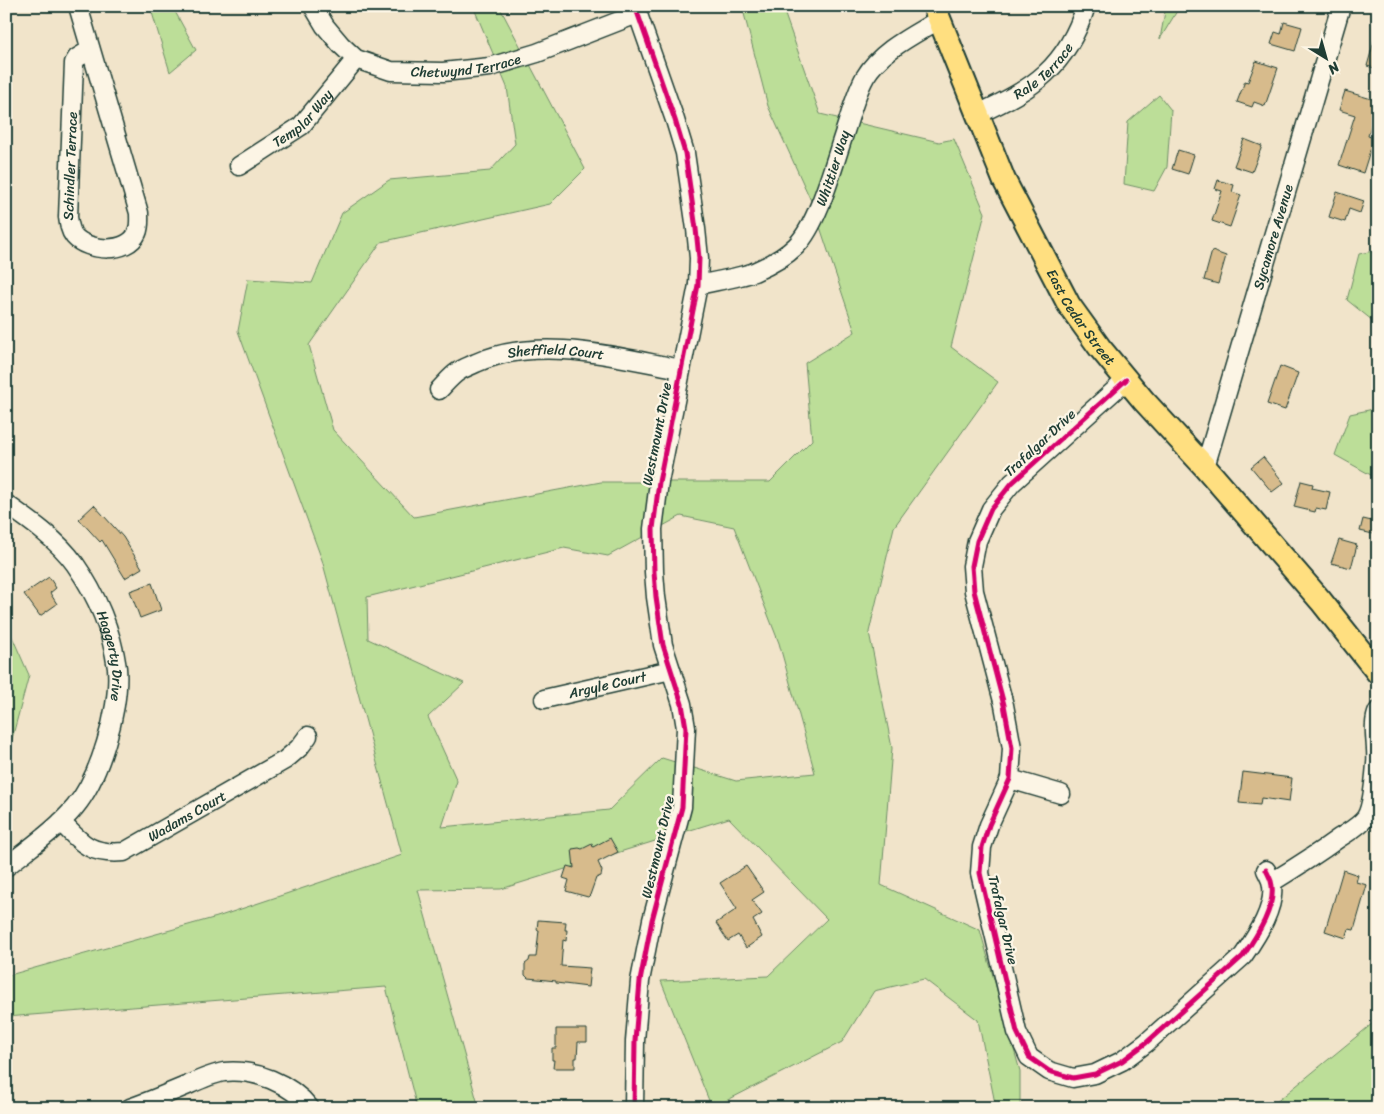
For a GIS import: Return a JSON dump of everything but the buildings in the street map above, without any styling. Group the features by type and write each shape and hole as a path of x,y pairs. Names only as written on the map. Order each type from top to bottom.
{"main road":[{"name":"East Cedar Street","path":"937,13 1004,180 1069,305 1126,380 1205,467 1321,601 1378,674"}],"street":[{"name":"Schindler Terrace","path":"78,6 139,213 140,224 137,234 129,242 119,247 105,249 91,247 80,241 73,235 69,227 68,218 74,62 90,50"},
{"name":"Chetwynd Terrace","path":"313,6 325,26 356,59 391,71 443,72 490,67 537,53 636,10"},
{"name":"Rale Terrace","path":"978,114 1030,87 1055,66 1080,25 1086,6"},
{"name":"Sycamore Avenue","path":"1205,467 1341,6"},
{"name":"Westmount Drive","path":"634,1108 635,1041 640,981 652,920 682,807 686,728 682,704 663,645 656,597 653,529 659,482 698,285 699,258 685,153 636,10"},
{"name":"Whittier Way","path":"698,285 752,272 777,260 796,246 810,227 865,77 891,49 937,13"},
{"name":"Templar Way","path":"239,166 301,126 356,59"},
{"name":"Sheffield Court","path":"439,390 459,371 487,358 538,350 598,354 681,369"},
{"name":"Trafalgar Drive","path":"1126,380 1012,483 991,509 977,541 972,566 974,591 1005,710 1012,748 1010,779 989,825 982,847 980,873 1017,1032 1029,1057 1049,1071 1073,1078 1095,1074 1122,1061 1146,1043 1243,956 1266,918 1272,899 1269,876 1311,858 1360,824 1367,816 1377,763 1376,714 1378,711"},
{"name":"Haggerty Drive","path":"6,504 30,520 74,562 104,617 117,670 115,702 110,730 90,785 76,806 61,822 6,867"},
{"name":"Argyle Court","path":"544,698 671,670"},
{"name":"Wadams Court","path":"61,822 79,841 93,850 110,853 124,852 284,760 300,748 308,736"},
{"path":"1010,779 1061,794"},
{"path":"140,1106 206,1077 223,1072 244,1072 272,1080 288,1088 304,1100 310,1108"}],"green space":[{"path":"150,6 172,6 196,50 170,72"},
{"path":"473,6 499,6 585,169 550,204 381,242 309,345 333,430 414,517 601,482 770,482 812,440 805,363 855,332 812,203 768,106 742,6 787,6 783,9 820,114 939,142 954,139 985,213 951,347 998,382 894,527 869,632 892,748 881,885 980,930 1020,1071 1020,1108 996,1108 978,1020 924,979 874,991 842,1042 712,1108 661,981 768,976 827,919 729,818 501,889 418,890 479,1108 417,1108 386,987 6,1017 6,976 217,917 402,855 322,560 238,331 248,279 312,283 342,213 389,180 490,171 515,144 507,87","holes":["681,516 734,527 779,643 815,773 736,781 662,758 609,810 442,827 457,781 428,717 464,683 368,639 367,597 564,548 608,556"]},
{"path":"1166,6 1180,6 1160,39"},
{"path":"1159,95 1171,110 1167,167 1154,191 1124,184 1128,122"},
{"path":"1378,250 1378,325 1347,300 1359,254"},
{"path":"1378,408 1378,479 1335,455 1350,414"},
{"path":"6,623 29,675 6,761"},
{"path":"1378,1019 1378,1108 1269,1108"}],"cycle path":[{"path":"634,1108 635,1041 640,981 652,920 682,807 686,728 682,704 663,645 656,597 653,529 659,482 698,285 699,258 685,153 635,6"},
{"path":"1126,380 1012,483 991,509 977,541 972,566 974,591 1004,705 1012,748 1010,779 989,825 982,847 980,873 1017,1032 1029,1057 1049,1071 1073,1078 1095,1074 1122,1061 1146,1043 1243,956 1254,940 1269,910 1272,890 1271,881 1266,870"}]}
